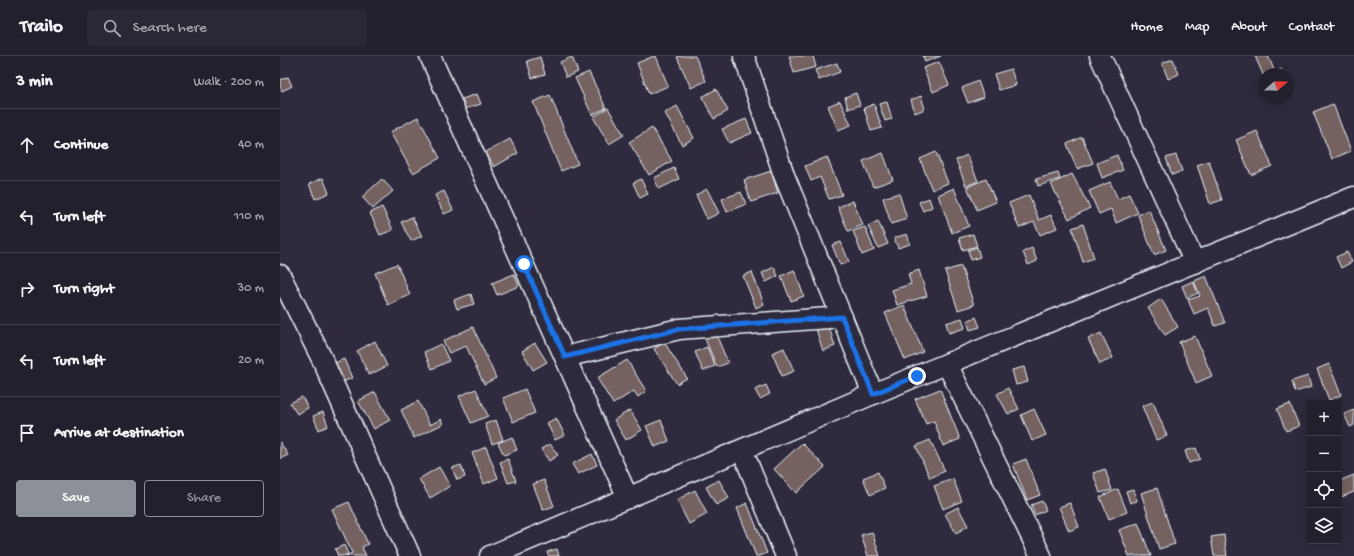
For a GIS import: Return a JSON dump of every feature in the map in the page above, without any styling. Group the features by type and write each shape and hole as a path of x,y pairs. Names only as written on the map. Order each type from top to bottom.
{"street":[{"path":"430,56 628,498"},
{"path":"744,56 784,175 873,394"},
{"path":"1100,56 1195,263"},
{"path":"490,556 873,394 1354,197"},
{"path":"280,275 323,361 410,556"},
{"path":"565,357 679,329 842,317"},
{"path":"947,364 1041,556"},
{"path":"742,450 786,556"}],"building":[{"path":"656,56 668,86 649,94 637,63"},
{"path":"695,56 706,81 691,88 677,57"},
{"path":"789,56 813,56 816,67 794,73"},
{"path":"923,56 941,56 925,62"},
{"path":"1255,56 1268,56 1273,68 1260,68"},
{"path":"540,57 545,74 532,78 527,61"},
{"path":"572,57 578,72 566,77 560,62"},
{"path":"1173,59 1179,74 1168,79 1162,63"},
{"path":"939,62 949,85 933,92 923,68"},
{"path":"837,63 840,72 819,80 815,70"},
{"path":"1011,69 1016,85 999,90 994,74"},
{"path":"589,72 606,108 592,115 575,78"},
{"path":"288,77 292,86 282,91 280,80"},
{"path":"978,81 984,97 968,103 962,88"},
{"path":"716,89 728,111 714,119 702,97"},
{"path":"856,93 860,105 848,109 845,97"},
{"path":"477,94 481,104 465,109 462,99"},
{"path":"550,95 578,164 561,171 533,102"},
{"path":"921,96 925,109 915,113 911,100"},
{"path":"840,101 851,125 838,130 828,106"},
{"path":"887,102 892,119 885,121 879,104"},
{"path":"874,104 882,128 871,131 864,108"},
{"path":"1333,104 1351,151 1332,159 1313,112"},
{"path":"677,106 694,138 682,145 665,113"},
{"path":"608,108 624,135 609,144 593,117"},
{"path":"418,117 440,158 413,173 390,132"},
{"path":"746,119 752,133 729,143 722,129"},
{"path":"652,128 672,161 649,175 629,142"},
{"path":"1257,131 1272,166 1251,175 1236,140"},
{"path":"1082,137 1093,163 1077,169 1067,144"},
{"path":"510,139 518,153 494,167 486,152"},
{"path":"936,152 948,183 932,190 920,159"},
{"path":"883,153 893,180 873,187 863,161"},
{"path":"967,155 978,181 966,186 956,160"},
{"path":"1117,155 1123,170 1102,178 1097,163"},
{"path":"1176,155 1182,171 1172,175 1166,158"},
{"path":"827,157 842,195 829,199 820,177 811,181 805,166"},
{"path":"1209,161 1222,200 1210,204 1197,165"},
{"path":"674,168 679,179 659,189 654,178"},
{"path":"771,171 778,193 751,202 744,180"},
{"path":"1058,173 1060,179 1038,186 1036,179"},
{"path":"1072,174 1090,208 1069,219 1051,184"},
{"path":"323,178 329,193 315,199 309,184"},
{"path":"382,179 393,191 373,209 362,197"},
{"path":"641,179 648,194 640,198 633,183"},
{"path":"986,179 996,202 977,210 967,187"},
{"path":"1110,182 1118,199 1129,194 1138,213 1116,223 1111,209 1099,214 1089,191"},
{"path":"954,188 969,226 952,233 938,195"},
{"path":"707,189 719,213 707,219 696,195"},
{"path":"444,191 453,210 444,214 435,195"},
{"path":"741,192 746,204 727,212 722,199"},
{"path":"899,193 907,219 891,224 883,198"},
{"path":"1029,195 1039,220 1051,215 1057,228 1040,235 1034,222 1019,228 1009,203"},
{"path":"929,198 932,207 923,211 919,202"},
{"path":"853,201 863,225 848,231 838,207"},
{"path":"382,207 393,230 380,235 370,213"},
{"path":"1149,210 1166,250 1154,255 1138,215"},
{"path":"412,217 422,236 411,241 401,222"},
{"path":"878,221 888,244 878,248 868,226"},
{"path":"1083,224 1094,258 1083,262 1072,228"},
{"path":"865,227 874,250 862,255 853,231"},
{"path":"907,234 910,244 898,248 894,238"},
{"path":"973,234 977,246 963,250 959,238"},
{"path":"841,242 849,262 840,265 832,245"},
{"path":"977,247 980,257 971,260 968,250"},
{"path":"1032,248 1037,261 1028,265 1023,252"},
{"path":"1347,252 1352,262 1341,268 1336,257"},
{"path":"397,264 410,295 388,305 375,273"},
{"path":"961,266 974,305 958,310 945,271"},
{"path":"774,267 778,276 766,282 762,273"},
{"path":"794,270 804,296 791,301 781,276"},
{"path":"919,270 927,296 897,305 892,290 911,284 908,274"},
{"path":"752,272 764,304 756,308 743,276"},
{"path":"514,274 519,286 497,295 492,283"},
{"path":"1206,276 1225,323 1215,326 1208,308 1194,314 1188,300 1200,296 1194,281"},
{"path":"1193,281 1198,293 1187,298 1182,286"},
{"path":"471,294 474,304 457,309 454,300"},
{"path":"1161,299 1178,327 1165,335 1148,308"},
{"path":"904,305 923,352 905,360 885,313"},
{"path":"976,317 980,327 970,330 967,321"},
{"path":"962,318 965,328 949,333 946,323"},
{"path":"827,321 835,346 823,351 815,326"},
{"path":"473,327 496,378 484,384 466,346 449,353 443,341"},
{"path":"713,327 728,363 717,367 702,332"},
{"path":"1101,333 1113,358 1100,364 1088,339"},
{"path":"1195,336 1212,376 1196,383 1179,342"},
{"path":"375,341 387,366 369,375 357,351"},
{"path":"664,342 687,378 677,384 654,349"},
{"path":"535,343 547,362 533,370 522,351"},
{"path":"441,344 449,361 432,369 424,352"},
{"path":"707,347 715,366 703,371 695,352"},
{"path":"784,348 794,371 782,376 772,353"},
{"path":"344,359 352,378 343,382 335,363"},
{"path":"627,360 646,391 638,397 634,391 613,404 597,378"},
{"path":"1329,364 1341,395 1329,400 1317,369"},
{"path":"1024,367 1028,382 1016,385 1012,370"},
{"path":"1308,376 1311,387 1295,392 1292,381"},
{"path":"766,385 770,394 760,399 755,390"},
{"path":"1008,388 1019,409 1008,414 997,394"},
{"path":"476,389 488,416 471,423 459,396"},
{"path":"525,389 535,413 513,422 503,398"},
{"path":"940,389 960,439 943,446 934,421 926,424 915,399"},
{"path":"375,392 390,420 374,429 358,401"},
{"path":"302,397 308,408 297,414 290,403"},
{"path":"418,401 430,425 441,419 443,424 414,438 401,410"},
{"path":"1153,402 1167,436 1156,440 1142,406"},
{"path":"1290,404 1299,426 1286,431 1277,409"},
{"path":"1034,409 1046,435 1032,441 1021,415"},
{"path":"630,410 642,430 626,440 614,420"},
{"path":"1354,410 1354,425 1350,427 1344,414"},
{"path":"323,412 328,426 319,430 313,416"},
{"path":"556,418 565,435 555,440 547,423"},
{"path":"496,420 503,440 492,444 485,424"},
{"path":"661,420 669,441 655,447 646,426"},
{"path":"512,437 517,450 504,455 498,443"},
{"path":"930,440 945,471 930,478 916,446"},
{"path":"280,442 288,455 280,459"},
{"path":"802,443 825,467 796,493 774,469"},
{"path":"550,444 558,455 549,461 541,449"},
{"path":"486,447 498,478 484,484 472,453"},
{"path":"1196,448 1200,459 1189,463 1185,451"},
{"path":"592,454 597,465 578,474 572,464"},
{"path":"508,459 516,481 508,483 500,462"},
{"path":"1026,459 1040,495 1027,500 1013,464"},
{"path":"461,465 465,477 457,480 452,468"},
{"path":"439,467 450,486 430,498 419,479"},
{"path":"1105,469 1112,490 1100,493 1093,473"},
{"path":"878,472 885,488 870,495 863,478"},
{"path":"1354,475 1354,492 1342,497 1342,480"},
{"path":"953,479 962,501 943,509 934,486"},
{"path":"544,480 554,506 543,510 533,484"},
{"path":"719,480 729,498 716,505 706,487"},
{"path":"1157,488 1175,544 1159,549 1141,493"},
{"path":"1118,489 1127,512 1109,519 1100,497"},
{"path":"1133,489 1137,501 1130,503 1126,491"},
{"path":"695,490 707,514 689,524 677,500"},
{"path":"1042,501 1046,510 1035,515 1031,505"},
{"path":"349,502 368,544 362,547 366,556 346,556 352,553 332,509"},
{"path":"747,503 767,553 760,556 756,556 737,508"},
{"path":"1070,503 1079,527 1069,531 1059,507"},
{"path":"958,507 968,526 956,533 945,514"},
{"path":"1138,523 1151,556 1129,556 1119,530"},
{"path":"872,532 880,556 868,556 861,535"},
{"path":"1224,535 1227,556 1214,556 1211,537"},
{"path":"344,545 348,554 338,556 335,549"},
{"path":"557,549 559,556 549,556 547,552"}],"route":[{"path":"524,264 565,357 679,329 842,317 873,394 917,376"}]}
